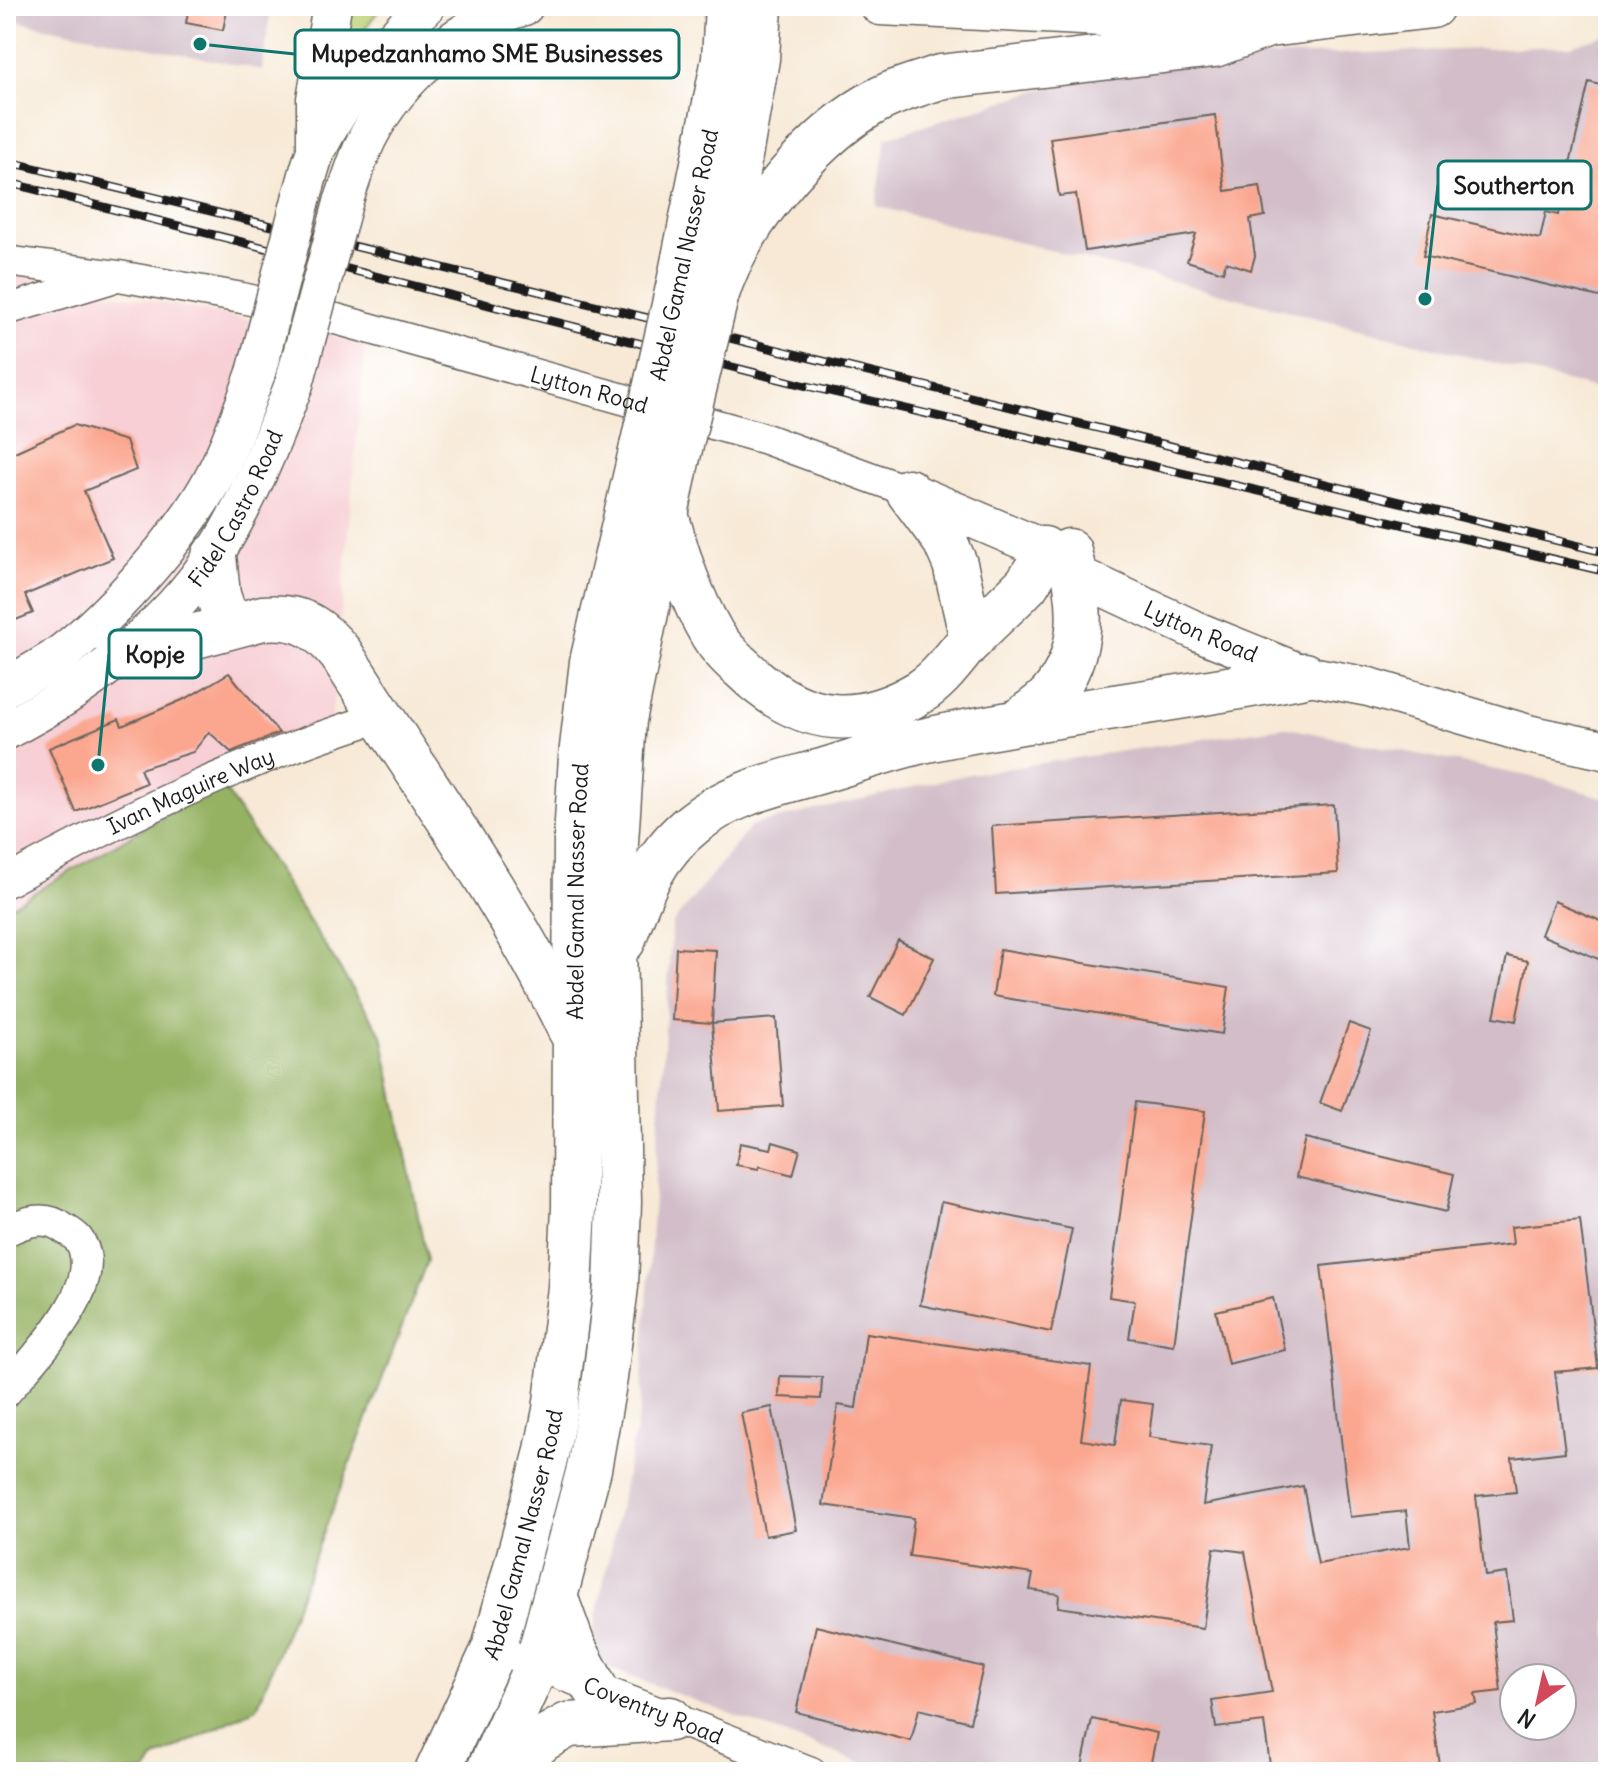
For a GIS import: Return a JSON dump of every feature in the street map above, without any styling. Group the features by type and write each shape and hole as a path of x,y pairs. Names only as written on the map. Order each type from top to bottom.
{"highway":[{"name":"Abdel Gamal Nasser Road","path":"437,1772 494,1649 546,1455 560,1371 570,1288 574,1208 576,838 581,756 592,662 660,454 705,287 742,59 727,6"},
{"path":"705,287 785,180 821,140 871,104 940,77 1214,45 1268,25 1432,6"},
{"name":"Abdel Gamal Nasser Road","path":"488,1772 537,1664 589,1469 605,1378 616,1286 619,1202 613,888 624,720 666,511 660,454"},
{"path":"908,491 945,541 955,564 972,639"},
{"path":"666,511 682,571 714,637 737,664 768,691 794,707 810,713 845,718 874,714 924,689 1027,584 1039,565 1063,558 1081,616 1073,658 1050,697 1017,722"},
{"path":"214,556 218,595 228,625"},
{"path":"117,657 228,625 281,617 302,621 325,635 341,654 447,816 547,980 575,1039"},
{"path":"613,970 645,881 692,824 723,802 923,741 1017,722 1220,692 1305,675"},
{"path":"556,1599 573,1646 595,1688"},
{"path":"506,1772 543,1739 568,1725 670,1719"}],"main road":[{"path":"316,150 316,99 332,6"},
{"path":"316,150 366,72 396,33 426,6"},
{"name":"Fidel Castro Road","path":"6,730 75,688 117,657 185,594 214,556 272,442 294,384 343,203 363,148 392,100 424,63 459,35 495,14 524,6"},
{"name":"Abdel Gamal Nasser Road","path":"742,59 763,6"},
{"path":"880,6 1268,25"},
{"name":"Fidel Castro Road","path":"6,687 54,659 89,630 135,584 205,492 231,440 256,373 316,150"},
{"name":"Lytton Road","path":"908,491 1063,558 1199,632 1305,675 1369,687 1528,734 1608,751"},
{"name":"Lytton Road","path":"1063,558 1099,558 1312,657 1369,687"}],"street":[{"name":"Lytton Road","path":"6,261 119,276 336,319 763,438 908,491"},
{"path":"6,310 119,276"},
{"name":"Ivan Maguire Way","path":"6,882 100,830 313,738 381,717"},
{"path":"6,1231 35,1219 58,1224 79,1240 86,1261 75,1303 52,1337 6,1392"},
{"name":"Coventry Road","path":"494,1649 811,1772"}],"shaded area":[{"path":"6,6 271,6 262,70 6,19"},
{"path":"1608,34 1608,392 876,206 886,138 1131,61 1570,46"},
{"path":"6,273 365,342 331,726 221,783 6,909"},
{"path":"1283,727 1542,779 1608,799 1608,1772 885,1772 587,1660 640,1410 672,924 752,825 969,774"}],"green space":[{"path":"345,6 382,6 330,74"},
{"path":"221,783 382,1035 427,1261 257,1708 154,1759 146,1772 6,1772 6,909"}],"building":[{"path":"189,6 228,6 223,30 186,23"},
{"path":"1589,82 1608,87 1608,299 1423,256 1432,214 1540,239 1546,212 1558,215"},
{"path":"1215,115 1225,191 1260,186 1265,216 1250,219 1255,256 1251,270 1226,262 1223,272 1187,261 1196,234 1085,251 1076,194 1059,196 1050,138"},
{"path":"74,425 126,441 136,470 84,491 113,558 25,595 33,613 6,624 6,456"},
{"path":"229,673 279,733 231,752 209,732 193,752 140,769 146,783 76,812 49,748 119,719 122,726 187,698"},
{"path":"1334,805 1338,873 996,894 992,826"},
{"path":"1554,901 1608,924 1608,963 1541,935"},
{"path":"898,940 934,958 906,1015 870,997"},
{"path":"676,948 716,950 712,1023 672,1020"},
{"path":"1000,949 1229,987 1222,1034 993,996"},
{"path":"1507,956 1528,961 1516,1021 1494,1017"},
{"path":"776,1018 783,1106 719,1111 712,1023"},
{"path":"1349,1023 1371,1031 1342,1111 1320,1103"},
{"path":"1135,1102 1205,1111 1174,1345 1129,1338 1135,1301 1109,1297"},
{"path":"1305,1138 1454,1174 1446,1212 1296,1177"},
{"path":"773,1142 800,1150 793,1175 759,1166 759,1169 736,1165 740,1143 771,1149"},
{"path":"941,1202 1072,1229 1051,1332 920,1305"},
{"path":"1580,1220 1598,1368 1555,1372 1565,1452 1512,1458 1516,1492 1476,1496 1485,1576 1507,1573 1513,1620 1493,1622 1498,1691 1475,1694 1477,1704 1432,1711 1441,1772 1271,1772 1264,1722 1216,1728 1212,1701 1272,1692 1245,1552 1214,1548 1203,1628 1058,1607 1059,1594 1030,1590 1033,1574 909,1556 914,1518 823,1505 838,1405 856,1408 866,1333 1091,1366 1081,1440 1115,1445 1121,1400 1153,1404 1149,1437 1211,1446 1203,1505 1303,1486 1318,1564 1410,1547 1406,1511 1350,1517 1321,1266 1513,1244 1511,1227"},
{"path":"1273,1298 1285,1350 1228,1364 1216,1311"},
{"path":"780,1376 822,1377 821,1399 779,1397"},
{"path":"772,1407 796,1530 765,1536 741,1413"},
{"path":"816,1626 983,1667 970,1722 919,1709 911,1741 796,1712"},
{"path":"1092,1719 1157,1733 1149,1772 1081,1772"}],"railway":[{"path":"6,161 1608,553"},
{"path":"6,182 803,385 1608,572"}],"place":[{"name":"Mupedzanhamo SME Businesses","path":"200,44"},
{"name":"Southerton","path":"1425,299"},
{"name":"Kopje","path":"98,765"}]}
